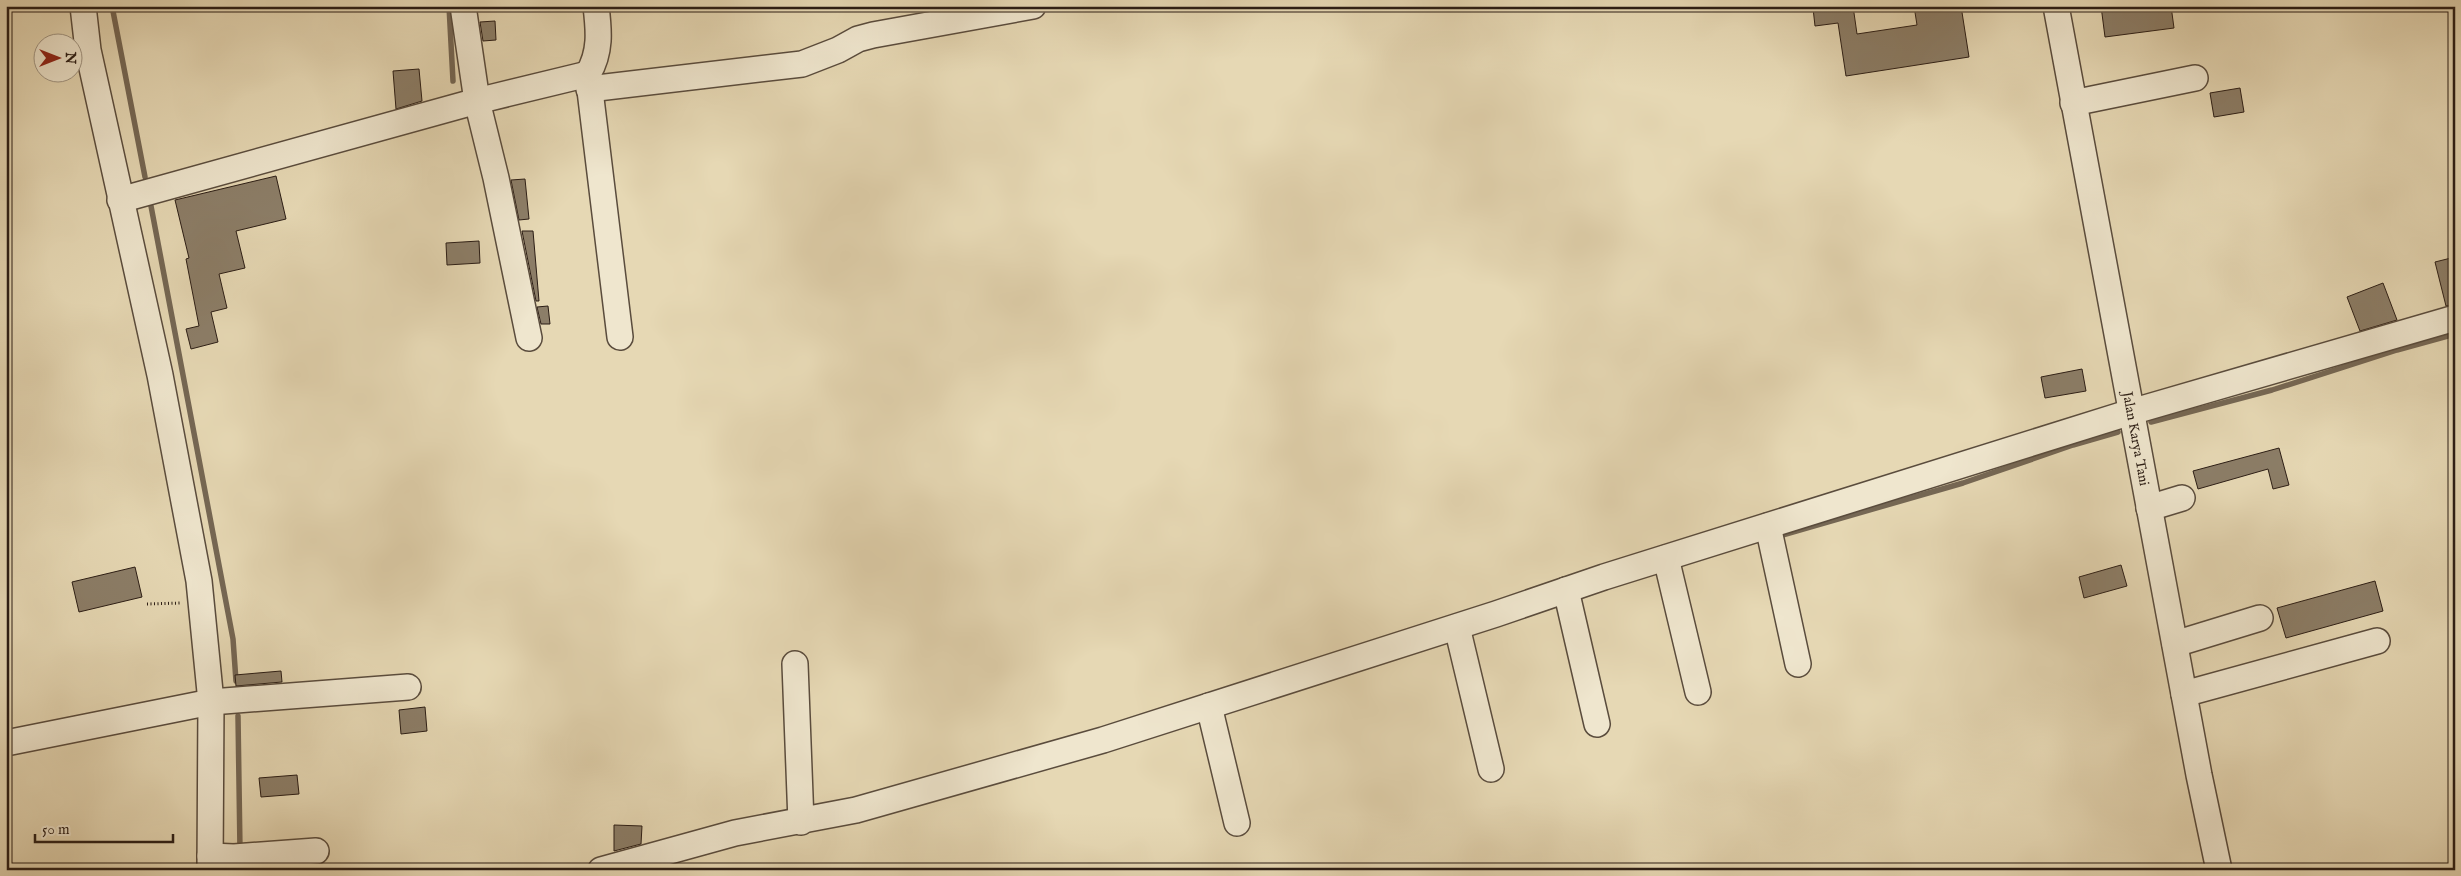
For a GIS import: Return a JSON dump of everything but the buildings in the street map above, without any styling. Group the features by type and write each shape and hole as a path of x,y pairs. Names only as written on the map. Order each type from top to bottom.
{"street":[{"path":"83,6 88,50 160,375 202,602 211,702 210,863 240,857 316,852"},
{"path":"463,6 477,100 496,178 529,338"},
{"path":"596,6 597,56 589,82 620,337"},
{"path":"120,200 477,100 589,82 802,64 838,50 858,39 988,10 1033,6"},
{"name":"Jalan Karya Tani","path":"2056,6 2072,103 2216,869"},
{"path":"2072,103 2195,78"},
{"path":"602,870 735,833 801,822 856,810 1000,770 1209,706 1666,558 2131,412 2455,318"},
{"path":"2149,508 2182,498"},
{"path":"1768,526 1798,664"},
{"path":"1666,558 1698,692"},
{"path":"1566,590 1598,724"},
{"path":"2175,644 2260,618"},
{"path":"1457,627 1491,769"},
{"path":"2184,694 2377,640"},
{"path":"795,664 801,822"},
{"path":"6,743 211,702 408,688"},
{"path":"1209,706 1237,823"}],"path":[{"path":"147,604 202,602"}],"waterway":[{"path":"112,6 145,177"},
{"path":"449,6 453,81"},
{"path":"151,206 233,639 236,681"},
{"path":"2151,422 2272,390 2397,350 2455,334"},
{"path":"1776,537 1963,483 2073,445 2118,432"},
{"path":"238,716 240,850"},
{"path":"320,870 368,867 413,870"},
{"path":"539,870 595,868"},
{"path":"141,870 152,870"}]}
